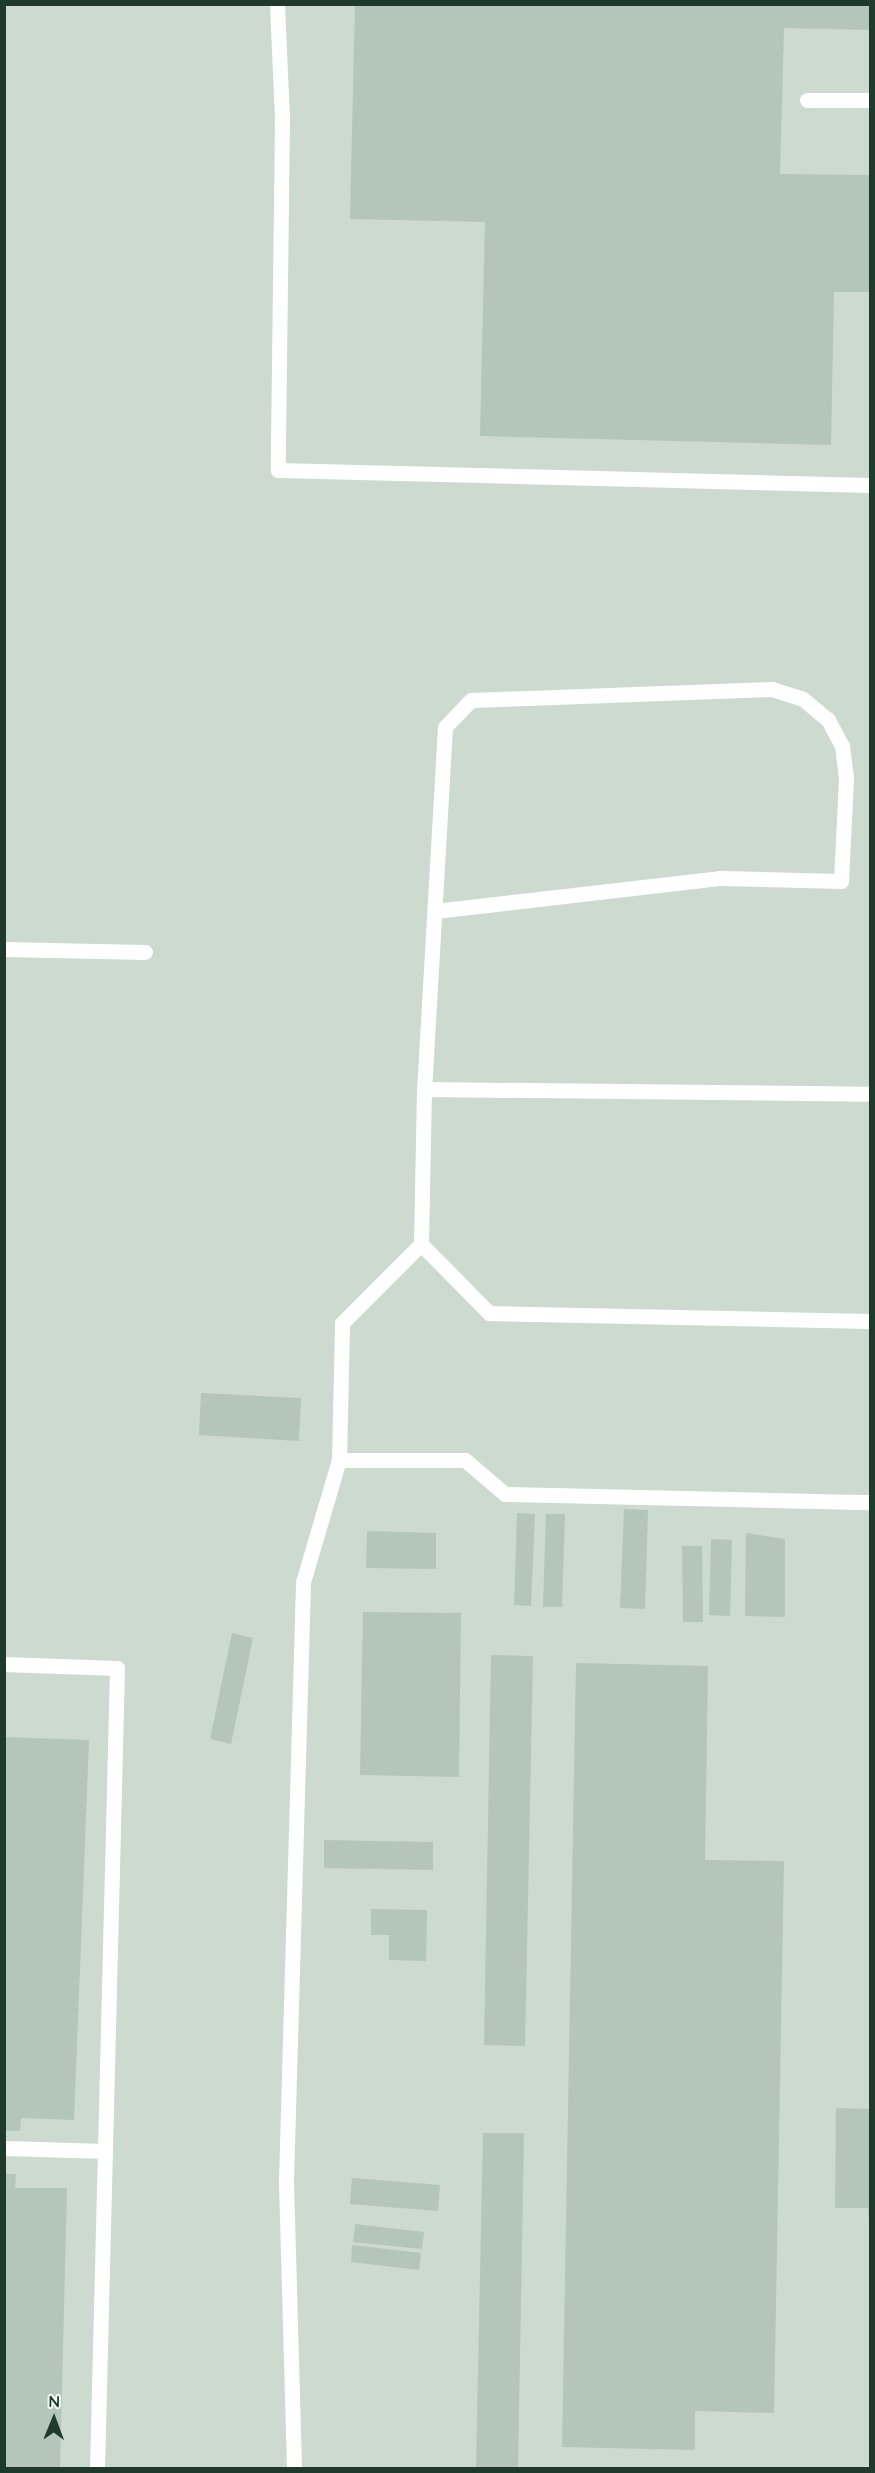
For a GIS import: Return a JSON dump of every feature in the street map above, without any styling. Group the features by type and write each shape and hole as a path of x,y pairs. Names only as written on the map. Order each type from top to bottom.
{"lane":[{"path":"277,4 282,119 278,470 870,485"},
{"path":"807,99 870,100"},
{"path":"294,2469 286,2181 303,1582 339,1460 342,1323 421,1244 424,1089 445,727 471,700 772,689 803,699 828,720 842,746 842,881 719,878 435,911"},
{"path":"4,950 145,951"},
{"path":"424,1089 870,1094"},
{"path":"421,1244 489,1313 870,1321"},
{"path":"339,1460 465,1460 505,1494 870,1502"},
{"path":"4,1664 117,1668 97,2469"},
{"path":"4,2148 105,2151"}],"shaded area":[{"path":"5,5 870,5 870,2468 5,2468"}],"building":[{"path":"355,4 870,4 870,30 784,28 780,174 870,175 870,292 834,292 831,445 480,436 485,222 350,219"},
{"path":"201,1393 301,1398 299,1441 199,1435"},
{"path":"624,1509 648,1510 645,1609 620,1608"},
{"path":"517,1513 535,1514 531,1606 514,1605"},
{"path":"546,1514 565,1514 562,1607 543,1607"},
{"path":"367,1531 436,1533 436,1569 366,1568"},
{"path":"746,1533 785,1539 785,1617 745,1616"},
{"path":"711,1539 732,1540 730,1616 709,1615"},
{"path":"682,1546 702,1546 703,1622 683,1622"},
{"path":"363,1612 461,1613 459,1777 360,1775"},
{"path":"232,1633 253,1638 231,1744 210,1739"},
{"path":"491,1655 533,1656 525,2046 484,2045"},
{"path":"576,1663 708,1666 705,1860 784,1861 774,2413 695,2411 695,2450 562,2447"},
{"path":"4,1737 89,1740 74,2120 21,2118 20,2131 4,2131"},
{"path":"324,1840 433,1842 433,1870 324,1868"},
{"path":"371,1909 427,1910 426,1961 389,1960 389,1935 371,1935"},
{"path":"836,2108 870,2109 870,2241 868,2208 835,2208"},
{"path":"483,2133 524,2133 518,2468 476,2468"},
{"path":"4,2174 16,2174 15,2188 67,2188 60,2468 4,2468"},
{"path":"352,2178 440,2185 438,2211 350,2204"},
{"path":"355,2224 424,2232 422,2249 353,2242"},
{"path":"352,2245 421,2253 419,2270 351,2262"}]}
